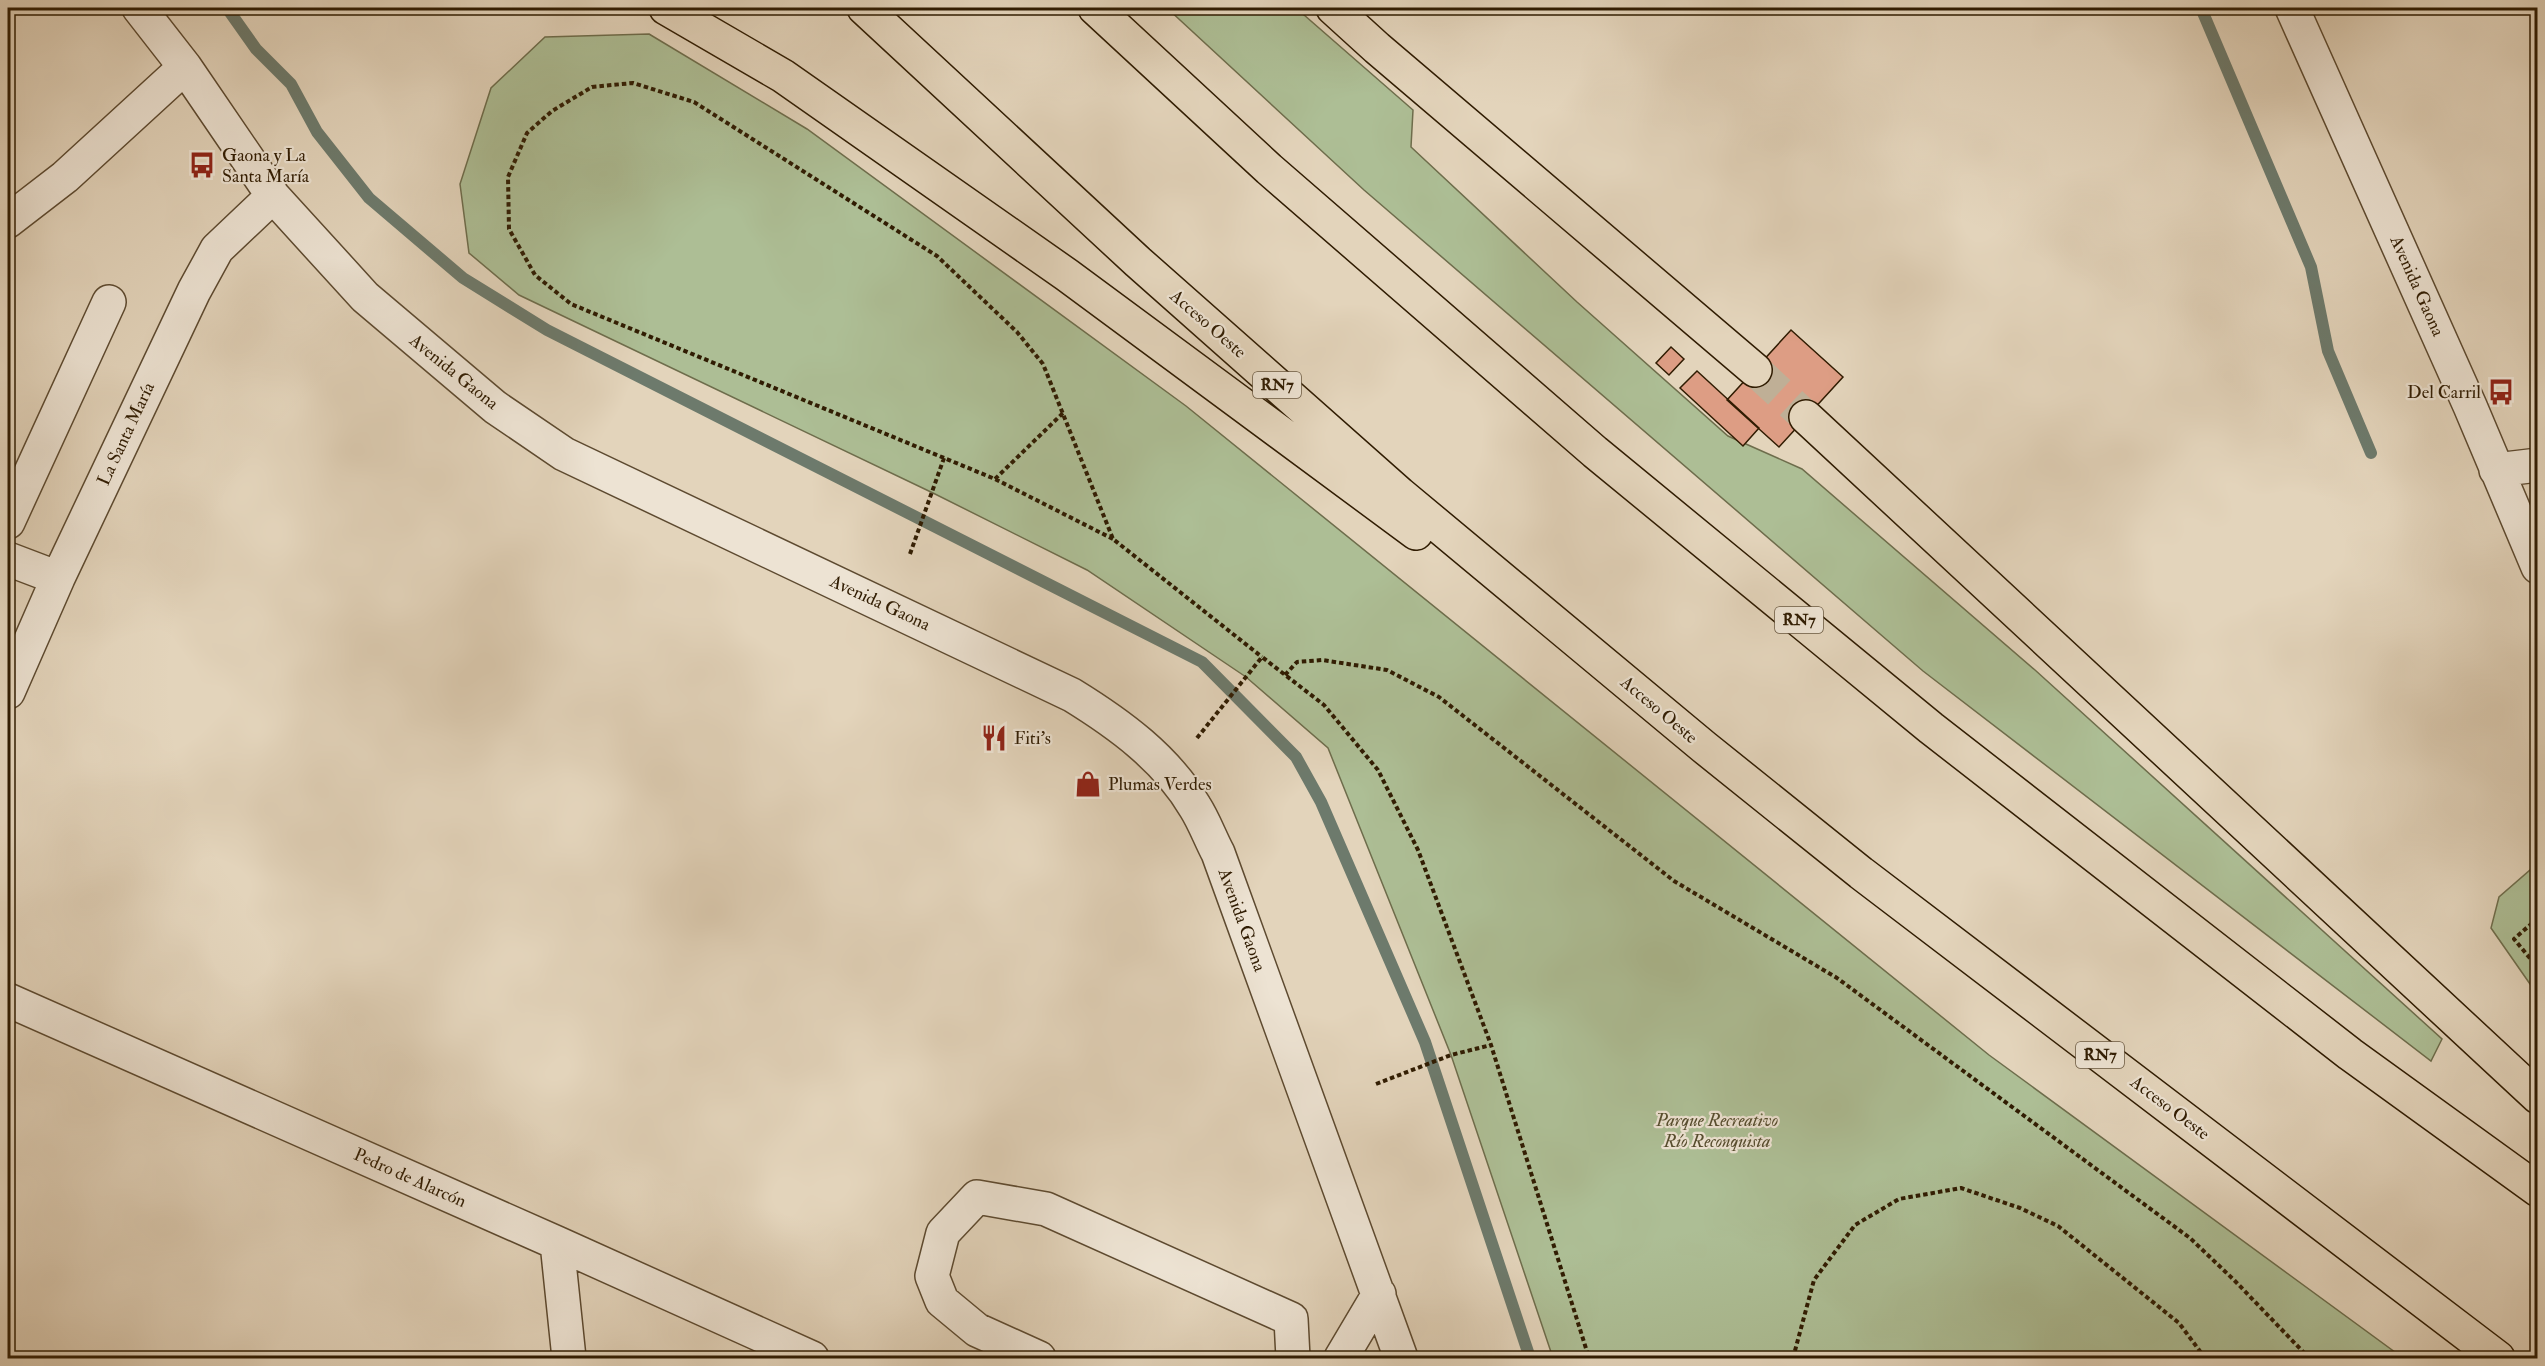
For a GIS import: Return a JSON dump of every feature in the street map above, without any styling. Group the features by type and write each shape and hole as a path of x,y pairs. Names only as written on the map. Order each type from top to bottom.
{"highway":[{"path":"666,8 783,76 1067,275 1704,747"},
{"name":"Acceso Oeste","path":"864,8 1138,262 1391,486 1704,747 1861,873 2498,1359"},
{"name":"RN7","path":"1095,8 1269,169 1595,452 1941,735 2350,1054 2538,1190"},
{"path":"1333,8 1755,370"},
{"path":"1806,417 2538,1097"}],"street":[{"name":"Avenida Gaona","path":"139,8 185,67 273,196 365,297 495,407 564,454 1072,694 1140,742 1169,772 1195,806 1218,853 1401,1359"},
{"name":"Avenida Gaona","path":"2292,8 2470,406 2538,567"},
{"path":"8,221 65,177 185,67"},
{"name":"La Santa María","path":"8,692 58,578 194,291 218,249 273,196"},
{"path":"8,522 109,302"},
{"path":"2496,470 2538,465"},
{"path":"8,559 58,578"},
{"name":"Pedro de Alarcón","path":"8,1000 557,1243 812,1359"},
{"path":"1039,1359 977,1330 942,1301 932,1276 943,1233 977,1197 1046,1209 1291,1319 1293,1359"},
{"path":"557,1243 569,1359"},
{"path":"1341,1359 1378,1294"}],"path":[{"path":"1113,539 1043,364 1017,332 937,256 693,102 633,82 592,87 552,111 527,133 508,177 509,230 535,275 571,304 995,479 1113,539 1324,705 1378,771 1418,850 1491,1045 1589,1359"},
{"path":"995,479 1063,413"},
{"path":"910,554 944,458"},
{"path":"1197,738 1262,657"},
{"path":"1285,675 1297,662 1322,660 1387,670 1439,697 1674,881 1837,978 2190,1238 2235,1281 2309,1359"},
{"path":"2538,918 2514,939 2538,968"},
{"path":"1376,1084 1451,1055 1491,1045"},
{"path":"1793,1359 1814,1280 1856,1225 1899,1199 1961,1188 2020,1208 2058,1226 2179,1323 2205,1359"}],"green space":[{"path":"1167,8 1296,8 1413,110 1411,147 1577,302 1728,436 1802,469 2035,670 2442,1039 2431,1061 1923,671 1364,190"},
{"name":"Parque Recreativo Río Reconquista","path":"649,34 807,129 1186,406 1989,1055 2403,1358 1553,1358 1451,1055 1328,748 1246,677 1087,570 933,493 519,295 469,253 460,184 491,88 545,37"},
{"path":"2537,864 2537,994 2491,928 2499,897"}],"building":[{"path":"1791,330 1843,377 1779,447 1727,400"},
{"path":"1671,347 1684,359 1669,375 1656,363"},
{"path":"1697,371 1759,428 1743,446 1680,388"}],"waterway":[{"path":"227,8 256,49 291,84 317,132 369,198 463,278 547,330 1202,662 1296,757 1321,802 1425,1042 1530,1358"},
{"path":"2201,8 2311,267 2328,351 2371,453"}],"tunnel":[{"path":"1755,370 1806,417"}],"place":[{"name":"Gaona y La Santa María","path":"202,165"},
{"name":"Del Carril","path":"2501,392"},
{"name":"Fiti's","path":"994,738"},
{"name":"Plumas Verdes","path":"1088,784"}]}
